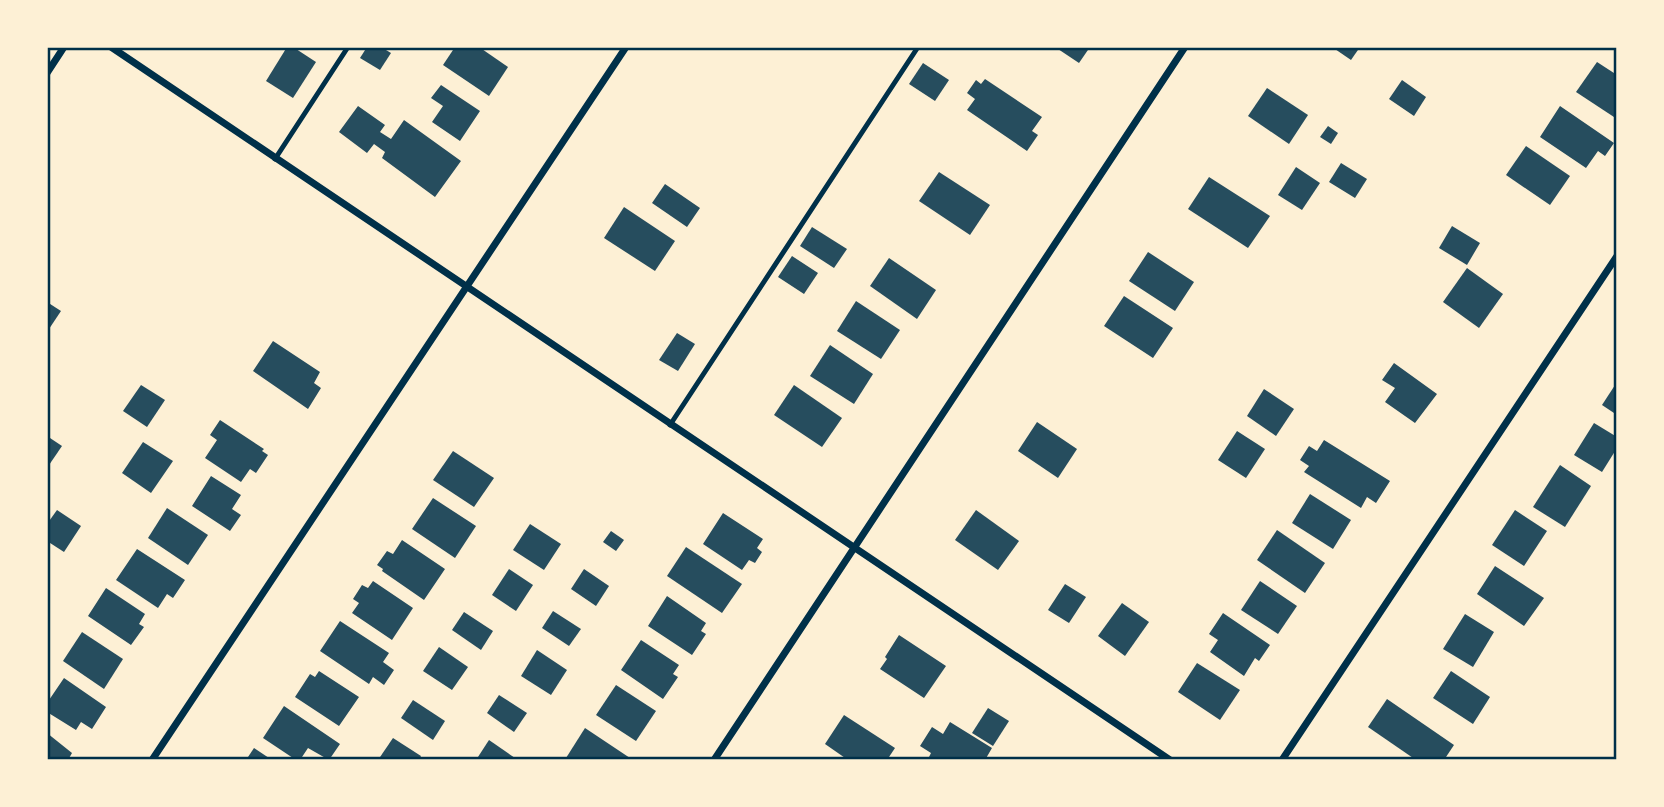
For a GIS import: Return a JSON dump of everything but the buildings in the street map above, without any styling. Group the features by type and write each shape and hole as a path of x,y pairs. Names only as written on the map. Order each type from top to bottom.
{"street":[{"path":"47,73 64,47"},
{"path":"111,47 1170,760"},
{"path":"152,760 626,47"},
{"path":"714,760 1185,47"},
{"path":"1282,760 1617,256"}],"lane":[{"path":"275,159 348,47"},
{"path":"670,425 918,47"}]}
